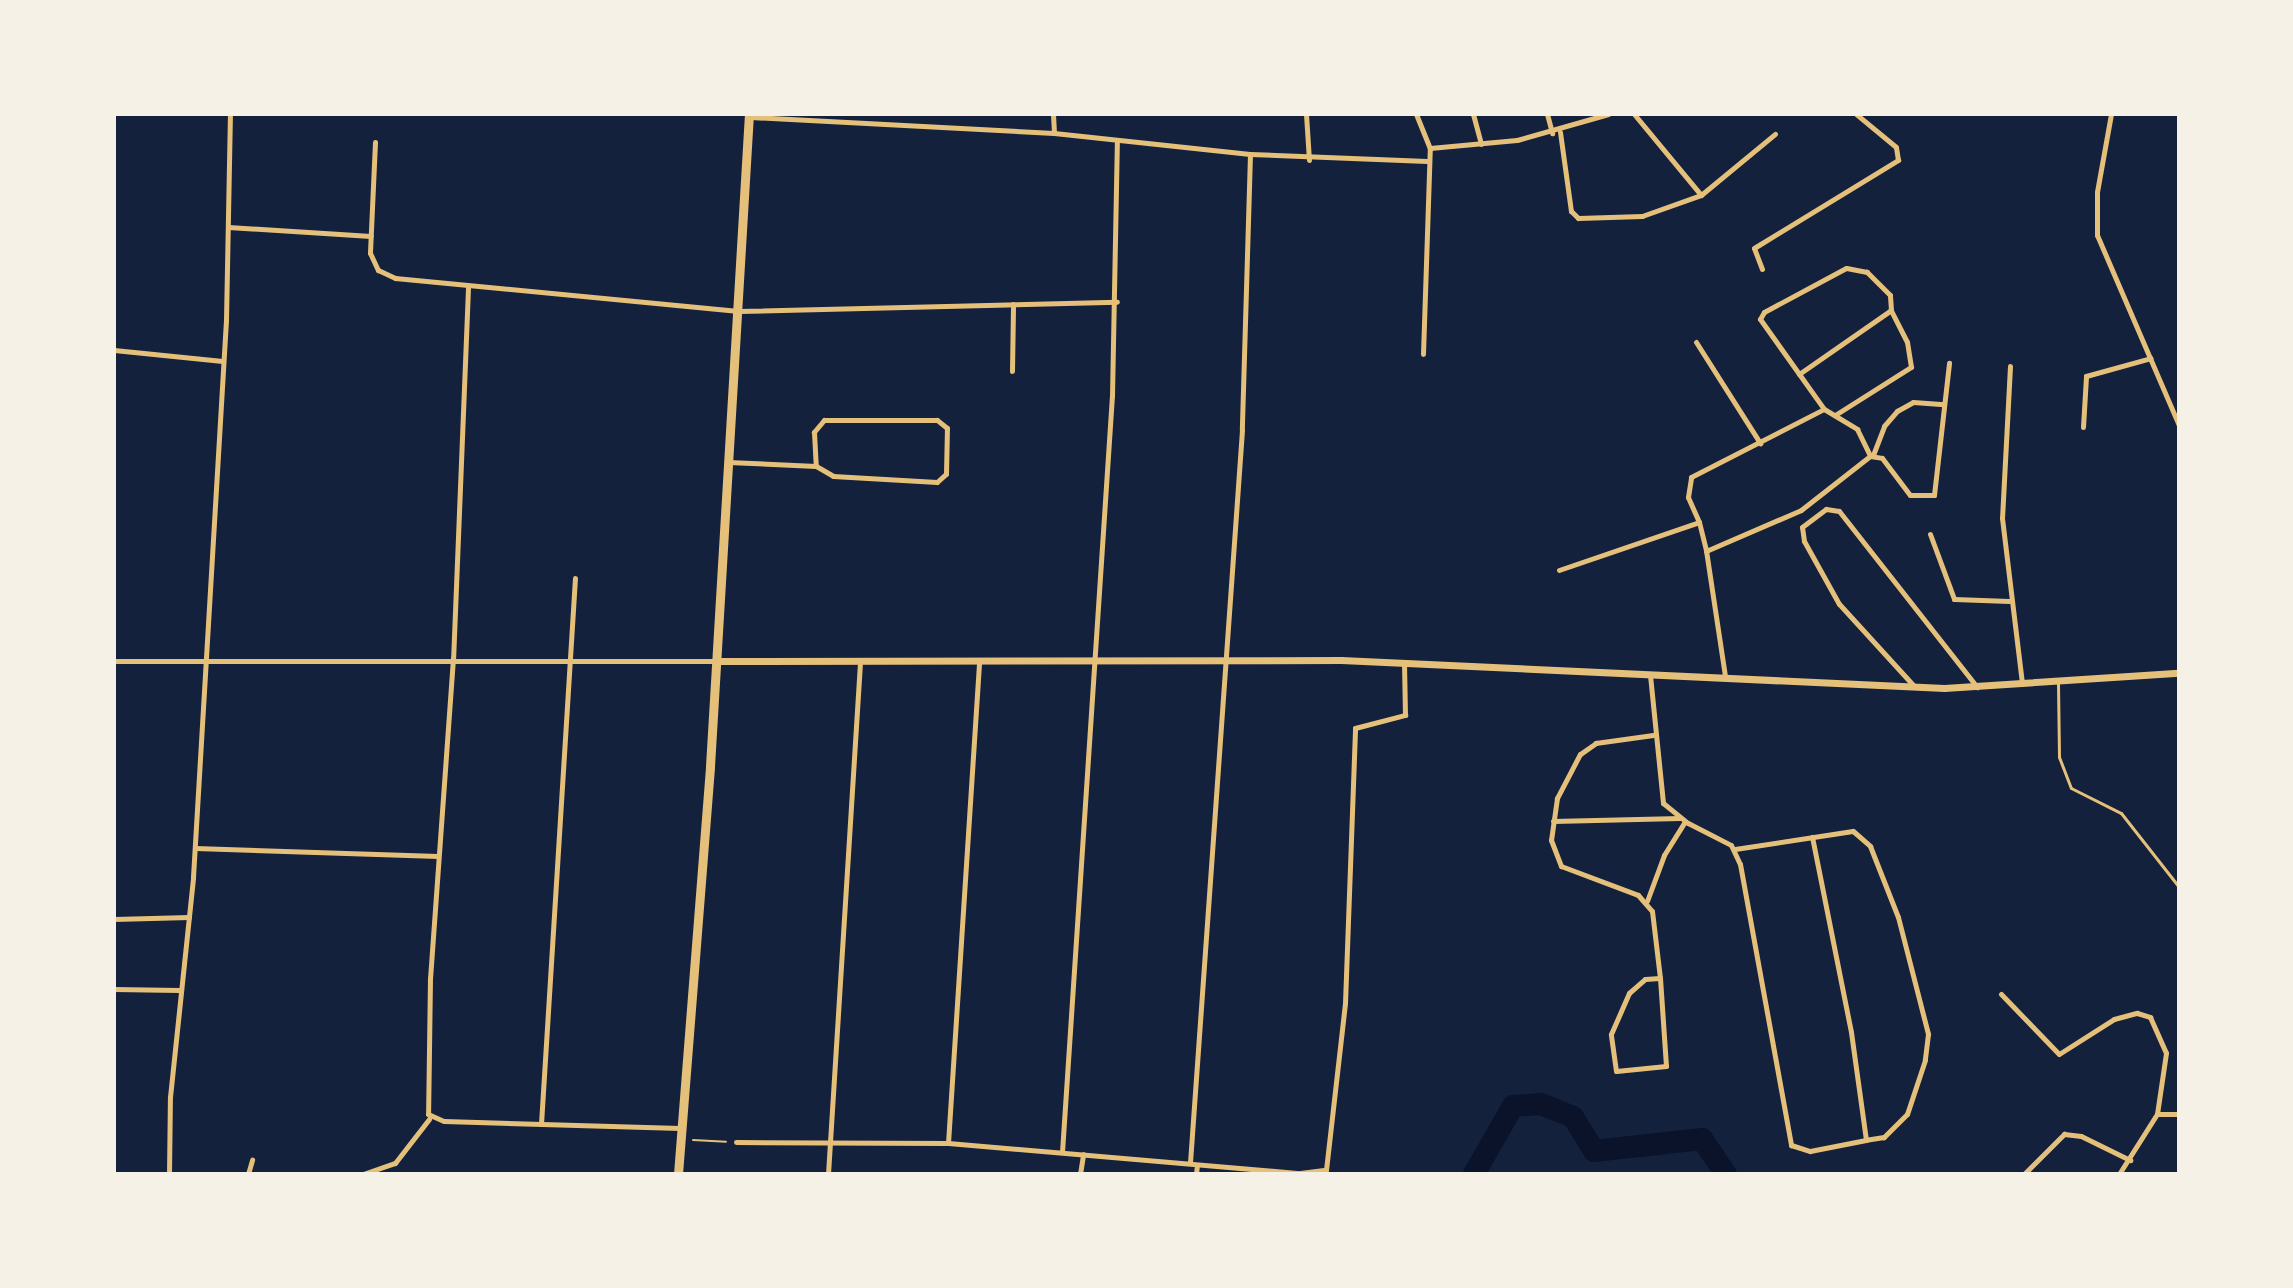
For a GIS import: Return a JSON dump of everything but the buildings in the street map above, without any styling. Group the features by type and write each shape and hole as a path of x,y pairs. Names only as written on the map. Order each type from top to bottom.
{"main road":[{"path":"678,1174 716,661 749,116"}],"street":[{"path":"169,1174 179,990 195,848 222,361 230,114"},
{"path":"1053,114 1054,133"},
{"path":"1306,114 1309,160"},
{"path":"1416,114 1430,148 1427,161 1423,354"},
{"path":"1473,114 1481,144"},
{"path":"1547,114 1552,133"},
{"path":"1430,148 1560,132 1608,114"},
{"path":"1634,114 1701,195"},
{"path":"1762,269 1754,248 1898,160 1896,147 1856,114"},
{"path":"2111,114 2099,174 2097,235 2179,425"},
{"path":"749,116 1054,133 1309,160 1427,161"},
{"path":"1560,132 1572,216 1642,216 1701,195 1775,134"},
{"path":"1062,1152 1117,302 1117,141"},
{"path":"375,142 371,258 386,275 468,288 738,311 1117,302"},
{"path":"1190,1162 1223,663 1242,430 1250,154"},
{"path":"228,227 371,236"},
{"path":"1835,415 1911,367 1907,342 1891,310 1890,295 1867,272 1846,268 1764,312 1760,319 1824,409 1857,429 1872,455 1882,458 1906,492 1919,498 1934,495 1949,363"},
{"path":"363,1174 395,1163 429,1119 438,856 453,658 468,288"},
{"path":"1012,371 1013,303"},
{"path":"1799,374 1891,310"},
{"path":"1696,342 1760,443"},
{"path":"114,350 222,361"},
{"path":"2083,427 2086,376 2151,358"},
{"path":"2010,366 2002,518 2009,601 2022,685"},
{"path":"1706,551 1793,514 1872,455 1884,426 1905,405 1944,404"},
{"path":"1725,676 1706,551 1699,522 1688,497 1691,477 1824,409"},
{"path":"726,462 816,466 833,476 941,481 946,474 946,424 824,420 814,432 816,466"},
{"path":"1915,687 1839,604 1801,533 1815,516 1829,508 1839,511 1978,688"},
{"path":"1559,570 1699,522"},
{"path":"1930,534 1954,599 2009,601"},
{"path":"541,1124 575,578"},
{"path":"114,661 572,657 860,663 1094,660 1404,664 1978,688 2179,673"},
{"path":"828,1174 860,663"},
{"path":"948,1143 979,663"},
{"path":"736,1142 831,1145 948,1143 1197,1165 1318,1173 1326,1170 1345,1003 1355,728 1405,715 1404,664"},
{"path":"1650,675 1653,735 1661,797 1683,820 1735,849 1853,831 1870,846 1891,896 1928,1034 1925,1060 1906,1116 1892,1134 1810,1151 1791,1145 1735,849"},
{"path":"1647,901 1575,871 1553,856 1553,821 1557,798 1580,754 1596,743 1653,735"},
{"path":"1553,821 1683,820"},
{"path":"1660,978 1645,979 1629,993 1611,1034 1616,1071 1666,1066 1660,978 1647,901 1664,855 1683,820"},
{"path":"1812,837 1864,1114 1866,1140"},
{"path":"195,848 438,856"},
{"path":"114,919 189,917"},
{"path":"114,989 179,990"},
{"path":"2001,994 2059,1054 2114,1019 2137,1013 2150,1017 2166,1053 2157,1114 2119,1174"},
{"path":"2157,1114 2179,1114"},
{"path":"429,1119 680,1133"},
{"path":"2024,1174 2064,1134 2081,1136 2130,1160"},
{"path":"1080,1174 1083,1154"},
{"path":"248,1174 252,1160"},
{"path":"1196,1174 1197,1165"}],"lane":[{"path":"2058,684 2059,757 2071,788 2121,813 2179,887"}],"path":[{"path":"680,1133 736,1142"}],"waterway":[{"path":"1474,1174 1513,1106 1541,1104 1573,1117 1594,1151 1702,1139 1726,1174"}]}
